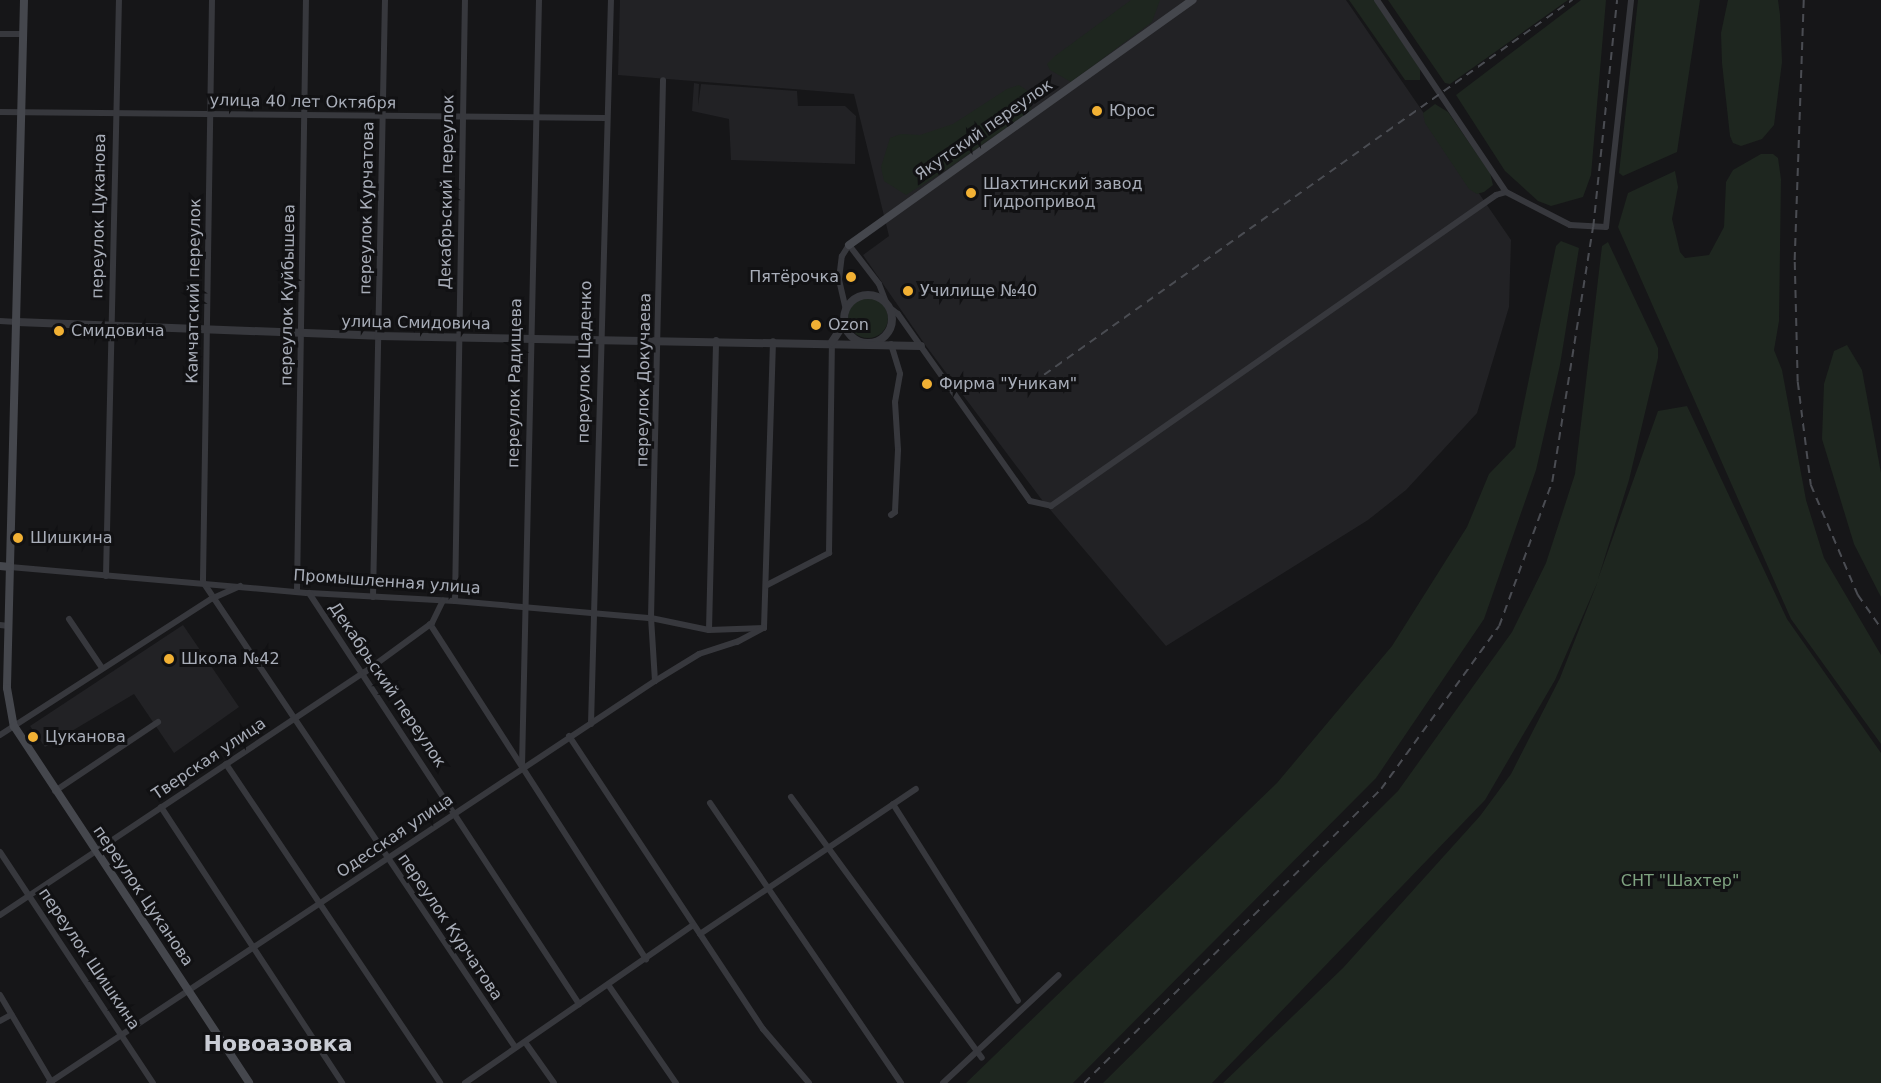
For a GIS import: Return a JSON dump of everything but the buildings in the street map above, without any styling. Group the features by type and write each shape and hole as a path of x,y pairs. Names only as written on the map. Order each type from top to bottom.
{"main road":[{"path":"14,726 4,688 5,625 10,567 24,0"},
{"name":"Якутский переулок","path":"849,245 1192,0"},
{"name":"Промышленная улица","path":"0,566 10,567"},
{"name":"переулок Цуканова","path":"14,726 55,792 249,1083"}],"street":[{"name":"переулок Цуканова","path":"106,576 119,0"},
{"name":"Камчатский переулок","path":"203,582 212,0"},
{"name":"переулок Куйбышева","path":"297,590 306,0"},
{"name":"переулок Курчатова","path":"373,597 385,0"},
{"name":"Декабрьский переулок","path":"455,601 465,0"},
{"name":"переулок Радищева","path":"522,767 523,608 534,118 539,0"},
{"name":"переулок Щаденко","path":"591,724 599,339 610,0"},
{"path":"1377,0 1506,192 1548,217 1570,225 1606,226 1631,0"},
{"path":"0,34 23,34"},
{"name":"переулок Докучаева","path":"655,681 651,618 663,80"},
{"name":"улица 40 лет Октября","path":"0,112 606,118"},
{"path":"846,310 853,300 864,295 887,305 921,346 1030,501 1051,506 1484,202 1506,192"},
{"path":"767,585 829,553 832,342 844,322 846,310 839,279 842,256 849,245 879,284 887,305 889,330 870,342 853,337 844,322"},
{"name":"улица Смидовича","path":"0,321 301,334 870,342 921,346"},
{"path":"709,630 716,340"},
{"path":"765,625 773,341"},
{"path":"891,344 900,375 895,402 898,450 895,512 891,515"},
{"name":"Промышленная улица","path":"10,567 297,590 309,593 443,600 651,618 709,630 765,625"},
{"name":"переулок Курчатова","path":"203,582 211,598 515,1047"},
{"path":"0,735 211,598 240,586"},
{"name":"Декабрьский переулок","path":"309,593 364,672 579,1004"},
{"path":"443,600 430,624 646,959"},
{"path":"69,619 102,668"},
{"name":"Тверская улица","path":"0,915 364,672 430,624"},
{"name":"Одесская улица","path":"51,1082 569,736 699,654 736,642 765,625"},
{"path":"55,792 158,722"},
{"path":"569,736 763,1029 809,1083"},
{"path":"226,764 317,904 440,1083"},
{"path":"700,934 828,845 916,789"},
{"path":"792,797 982,1058"},
{"path":"710,803 766,889 901,1083"},
{"path":"893,804 1018,1001"},
{"path":"161,807 342,1083"},
{"name":"переулок Шишкина","path":"0,852 153,1083"},
{"path":"465,1083 515,1047 609,986 693,925"},
{"path":"943,1083 1059,975"},
{"path":"609,986 676,1083"},
{"path":"0,995 51,1082"},
{"path":"0,1021 11,1014"},
{"path":"525,1042 554,1083"}],"shaded area":[{"path":"620,0 1346,0 1511,240 1509,307 1477,413 1406,490 1368,520 1166,646 1042,500 926,346 863,255 889,236 854,94 618,75"},
{"path":"694,83 699,84 698,106 701,84 797,91 798,106 845,106 856,116 855,164 731,160 729,119 692,111"},
{"name":"Школа №42","path":"183,625 239,707 174,753 134,694 45,747 30,726"}],"green space":[{"path":"1131,0 1160,0 1152,22 1071,82 1050,70 1047,64 1055,56"},
{"path":"1349,0 1374,0 1420,69 1420,80 1405,80"},
{"path":"1388,0 1568,0 1450,84 1445,83"},
{"path":"1581,0 1606,0 1591,175 1583,197 1551,206 1538,201 1505,171 1456,95"},
{"path":"1638,0 1700,0 1677,152 1623,176 1619,173"},
{"path":"1728,0 1778,0 1780,15 1782,62 1774,125 1762,139 1741,146 1733,143 1730,136 1722,63 1721,33"},
{"path":"1019,85 1028,91 1033,102 1030,111 906,195 884,181 881,167 890,138 901,134 920,135 953,124 1007,89"},
{"path":"1435,104 1448,112 1490,173 1493,185 1484,192 1477,194 1469,189 1425,123 1423,113"},
{"path":"1761,154 1773,154 1778,158 1781,179 1779,321 1774,350 1782,370 1806,500 1824,558 1881,655 1881,744 1791,619 1618,227 1628,193 1675,171 1678,187 1672,219 1680,252 1685,258 1709,255 1724,227 1726,182 1733,170"},
{"path":"1561,241 1579,248 1560,365 1536,470 1484,619 1376,778 1073,1083 966,1083 1277,783 1392,646 1467,527 1489,474 1515,447 1556,246"},
{"name":"СНТ \"Шахтер\"","path":"1608,242 1658,348 1658,358 1629,480 1598,579 1658,411 1687,406 1787,619 1881,753 1881,1083 1223,1083 1343,968 1480,816 1511,774 1560,678 1598,581 1555,680 1485,800 1212,1083 1103,1083 1398,791 1512,632 1546,563 1575,474 1602,246"},
{"path":"868,298 882,304 888,318 882,332 868,338 854,332 848,318 854,304"},
{"path":"1847,345 1862,370 1881,473 1881,597 1854,544 1822,439 1824,384 1834,351"}],"railway":[{"path":"1021,391 1572,0"},
{"path":"1084,1083 1381,789 1499,626 1552,482 1593,227 1617,0"},
{"path":"1804,0 1795,262 1798,382 1811,485 1858,595 1881,628"}],"place":[{"name":"Юрос","path":"1097,111"},
{"name":"Шахтинский завод Гидропривод","path":"971,193"},
{"name":"Пятёрочка","path":"851,277"},
{"name":"Училище №40","path":"908,291"},
{"name":"Ozon","path":"816,325"},
{"name":"Смидовича","path":"59,331"},
{"name":"Фирма \"Уникам\"","path":"927,384"},
{"name":"Шишкина","path":"18,538"},
{"name":"Школа №42","path":"169,659"},
{"name":"Цуканова","path":"33,737"}],"district":[{"name":"Новоазовка","path":"278,1044"}]}
